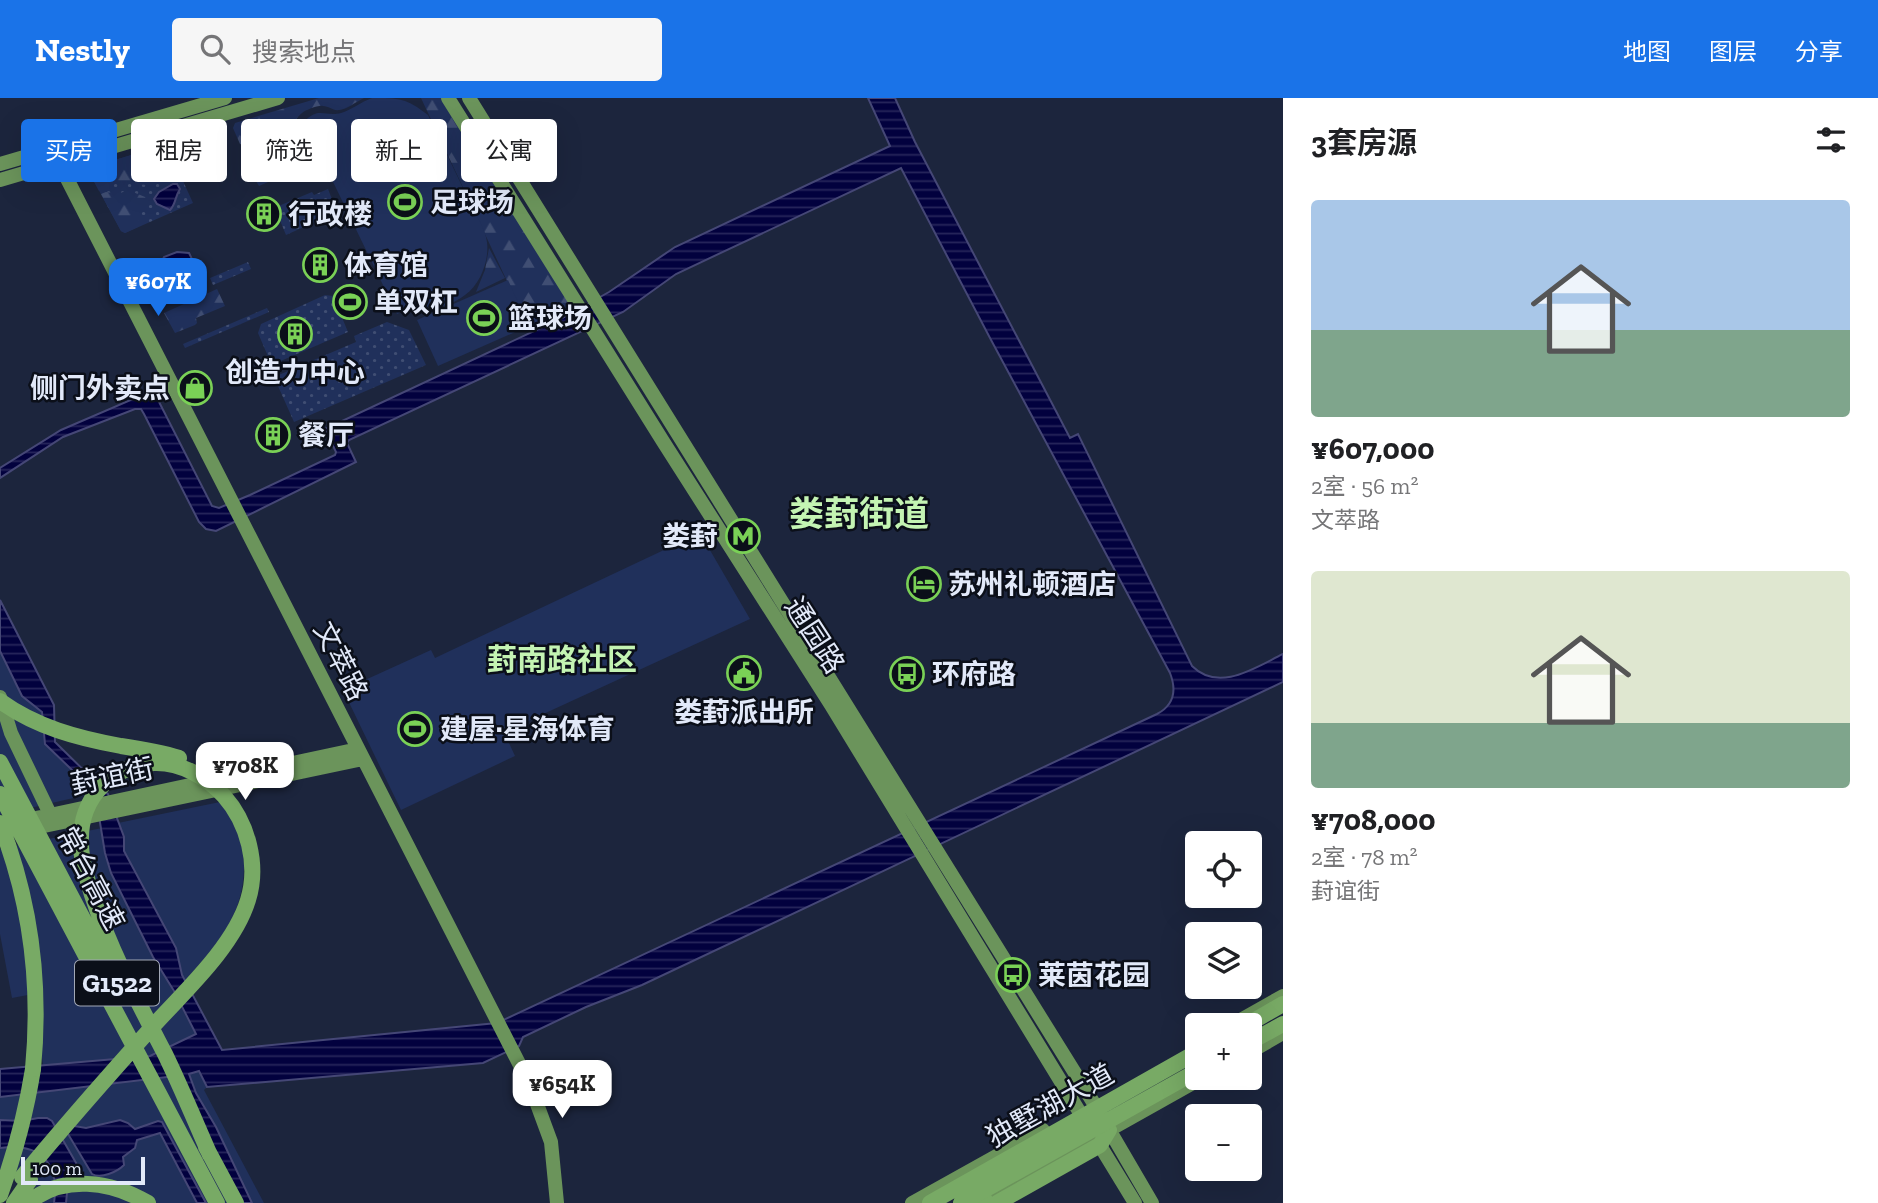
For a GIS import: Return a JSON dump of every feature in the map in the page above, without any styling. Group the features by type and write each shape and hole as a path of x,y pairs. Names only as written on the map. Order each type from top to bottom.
{"highway":[{"path":"0,699 20,714 49,728 94,741 164,753 208,772 226,786 243,810 258,858 254,902 232,946 91,1105 0,1195"},
{"name":"常台高速","path":"0,762 236,1203"},
{"path":"6,1203 20,1177 87,1100 115,1069 151,1028 160,1018 220,951 248,902 252,877 250,850 243,827 230,804 211,784 186,769 163,764 146,764 110,778 94,796 85,812 82,827 80,843 83,863 109,940 134,994 150,1026 156,1036 166,1057 210,1155"},
{"name":"常台高速","path":"0,794 217,1203"},
{"path":"0,824 13,859 29,925 36,1012 36,1038 18,1143 20,1177 14,1203"},
{"path":"1262,1016 1283,1004"},
{"path":"1262,1035 1283,1024"},
{"name":"独墅湖大道","path":"930,1203 1185,1059"},
{"name":"独墅湖大道","path":"959,1203 1185,1079"},
{"path":"986,1202 1099,1131"},
{"path":"30,1201 60,1186 85,1183 112,1187 148,1203"}],"main road":[{"path":"117,135 225,98"},
{"path":"117,140 278,98"},
{"name":"通园路","path":"448,98 831,705 911,824"},
{"name":"通园路","path":"469,98 608,322 911,824 1093,1102 1099,1131 1135,1203"},
{"path":"0,164 21,161"},
{"path":"0,180 21,171"},
{"name":"文萃路","path":"70,182 530,1085 548,1131 553,1153 557,1203"},
{"path":"0,699 11,733 47,818"},
{"path":"0,729 47,818"},
{"name":"葑谊街","path":"0,824 96,810 361,754"},
{"name":"葑谊街","path":"0,836 47,818"},
{"name":"通园路","path":"930,854 1079,1110 1099,1131 1152,1203"},
{"path":"1253,1013 1283,996"},
{"path":"1262,1045 1283,1033"},
{"path":"912,1203 1185,1051"},
{"path":"959,1203 960,1199 1185,1087"}],"green space":[{"path":"319,98 364,98 342,110 318,106 302,113 296,119 248,119"},
{"path":"372,98 389,98 414,105 428,115 430,119 351,119 351,182 447,182 447,154 485,233 487,244 484,269 471,290 458,300 443,306 429,307 405,302 408,309 397,314 333,182 337,182 337,119 307,119 313,114 335,114"},
{"path":"421,98 444,98 461,125 461,182 496,182 576,310 531,332 447,153 447,119 431,119"},
{"path":"241,121 241,144 233,128 235,123"},
{"path":"131,155 131,182 183,182 193,203 125,233 121,231 94,182 117,182 117,159"},
{"path":"131,155 131,182 155,182 147,185 117,182 117,159"},
{"path":"94,182 109,182 99,191"},
{"path":"328,189 337,212 286,235 277,213 271,215 269,210 312,192 314,195"},
{"path":"128,190 145,197 147,201 138,227 125,233 121,231 101,194 118,194"},
{"path":"489,248 505,278 476,292 485,270"},
{"path":"248,262 251,269 213,285 210,278"},
{"path":"140,267 158,272 186,270 162,281 165,289 158,293 152,291"},
{"path":"508,280 529,326 438,366 417,320"},
{"name":"单双杠","path":"353,287 362,311 348,317 338,293"},
{"path":"217,289 225,306 196,318 195,325 175,333 164,313"},
{"name":"创造力中心","path":"325,295 333,296 348,332 276,363 270,361 258,333 261,324"},
{"path":"267,308 269,312 185,348 183,344"},
{"path":"387,322 409,330 426,365 294,422 274,377 356,342 354,336"},
{"path":"700,533 750,619 504,732 515,756 401,810 343,690 431,650 435,658"},
{"path":"0,651 22,695 42,712 45,744 95,793 0,815"},
{"path":"220,802 241,839 244,862 239,901 226,929 185,981 176,948 124,851 125,844 118,823"},
{"path":"102,828 108,862 118,888 196,1035 150,1056 43,1065 33,994 12,998 0,934 0,849"},
{"path":"198,1071 207,1087 204,1090 264,1203 40,1203 34,1185 0,1172 0,1094 175,1076"}],"shaded area":[{"path":"868,98 895,98 915,142 1070,438 1078,434 1192,666 1203,674 1226,677 1249,671 1283,654 1283,682 642,985 586,1007 523,1037 519,1046 483,1063 207,1087 199,1071 189,1074 252,1203 233,1203 175,1076 0,1097 0,1069 150,1056 196,1034 111,873 95,792 45,744 42,712 22,696 0,651 0,600 54,705 55,742 108,794 124,837 124,851 176,948 182,975 222,1050 497,1023 1157,714 1167,706 1173,692 1170,673 901,168 676,274 623,312 349,440 347,443 356,462 216,531 206,529 199,522 141,409 63,437 0,478 0,468 61,430 149,392 156,396 212,506 219,508 250,495 335,455 325,429 564,317 609,292 675,247 890,146"},
{"path":"177,184 180,189 170,210 157,204 154,199 159,192"},
{"path":"177,252 189,253 192,259 190,265 172,269 164,267 164,257"},
{"path":"38,1118 52,1121 83,1175 67,1193 66,1203 54,1203 54,1177 44,1158 26,1148 0,1148 0,1120 22,1121"},
{"path":"120,1120 135,1129 162,1122 206,1203 197,1203 160,1133 137,1140 135,1148 123,1157 124,1165 117,1170 104,1175 92,1174 65,1129 69,1125 86,1128"}],"place":[{"name":"足球场","path":"405,202"},
{"name":"行政楼","path":"264,214"},
{"name":"体育馆","path":"320,265"},
{"name":"单双杠","path":"350,302"},
{"name":"篮球场","path":"484,318"},
{"name":"创造力中心","path":"295,334"},
{"name":"侧门外卖点","path":"195,388"},
{"name":"餐厅","path":"273,435"},
{"name":"娄葑","path":"743,536"},
{"name":"苏州礼顿酒店","path":"924,584"},
{"name":"娄葑派出所","path":"744,673"},
{"name":"环府路","path":"907,674"},
{"name":"建屋·星海体育","path":"415,729"},
{"name":"莱茵花园","path":"1013,975"}],"district":[{"name":"娄葑街道","path":"859,514"},
{"name":"葑南路社区","path":"562,660"}]}
